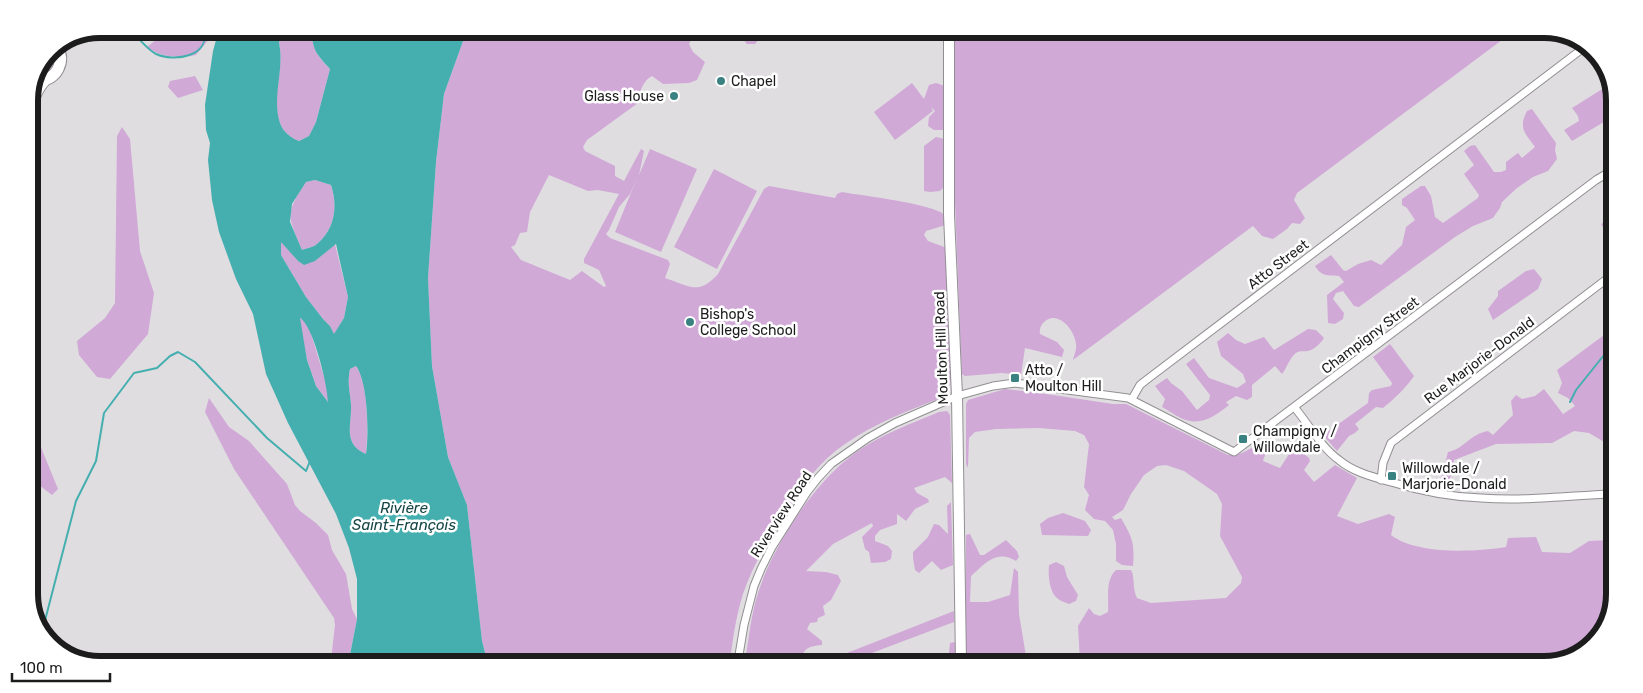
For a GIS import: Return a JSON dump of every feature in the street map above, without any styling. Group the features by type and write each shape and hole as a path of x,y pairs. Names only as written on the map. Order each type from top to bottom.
{"main road":[{"path":"41,80 56,73 60,64 60,52"}],"street":[{"name":"Moulton Hill Road","path":"949,38 949,215 957,396 961,656"},
{"name":"Atto Street","path":"1132,399 1140,385 1145,381 1581,50"},
{"name":"Champigny Street","path":"1132,399 1234,452 1605,175"},
{"name":"Rue Marjorie-Donald","path":"1381,480 1383,463 1391,443 1605,279"},
{"path":"957,396 993,386 1015,383 1132,399"},
{"name":"Riverview Road","path":"739,656 744,625 754,586 761,569 772,547 818,478 831,464 868,438 895,423 957,396"},
{"path":"1295,408 1332,454 1354,470 1381,480 1432,492 1481,498 1528,499 1606,494"}],"shaded area":[{"path":"210,38 196,55 177,57 152,51 147,47 157,39"},
{"path":"279,38 313,38 316,52 330,69 316,122 309,136 299,141 285,132 281,126 278,114 277,96 280,58"},
{"name":"Bishop's College School","path":"464,38 693,38 689,44 693,52 705,62 697,80 689,83 663,84 652,76 646,80 642,87 638,103 587,140 583,147 585,151 615,166 615,176 624,181 641,149 644,151 639,175 650,149 697,169 661,252 615,232 637,178 630,194 619,207 606,234 610,238 668,260 670,264 665,278 693,287 705,285 711,281 718,274 764,189 769,186 835,198 837,194 842,192 896,200 926,207 945,215 946,225 926,231 924,235 928,241 947,248 951,380 946,393 941,398 892,418 856,437 834,452 815,471 791,503 750,576 738,611 731,656 486,656 482,641 467,505 448,457 432,366 428,278 436,162 444,94","holes":["549,175 588,191 598,190 619,194 584,259 584,263 599,270 606,286 604,287 582,271 570,280 521,260 511,247 515,245 520,233 527,232 530,212"]},
{"path":"742,38 759,38 755,44 747,44"},
{"path":"953,38 1505,38 1297,193 1294,200 1305,218 1300,224 1292,223 1273,239 1262,236 1253,226 1073,360 1076,346 1072,332 1061,321 1051,318 1042,324 1040,334 1057,342 1064,350 1062,357 1025,348 1021,375 1002,373 965,376 962,374 955,202"},
{"path":"54,58 52,66 44,73"},
{"path":"195,76 203,90 178,98 168,87 170,81"},
{"path":"912,83 924,99 929,85 936,83 945,86 945,130 934,130 928,126 929,117 935,111 931,107 933,111 895,140 874,112"},
{"path":"1604,88 1605,121 1572,141 1564,130 1579,121 1572,108"},
{"path":"1532,109 1556,143 1557,159 1548,171 1533,177 1517,188 1502,202 1493,218 1473,226 1455,237 1359,307 1354,306 1343,291 1336,293 1333,299 1344,313 1343,319 1335,324 1328,323 1327,295 1344,282 1339,276 1323,274 1315,266 1331,255 1343,270 1346,271 1358,264 1371,260 1381,265 1402,245 1406,227 1415,220 1407,208 1402,205 1402,199 1421,186 1425,186 1431,196 1435,217 1443,223 1478,198 1479,195 1464,174 1474,165 1464,151 1470,146 1475,145 1494,172 1506,170 1506,162 1518,153 1522,158 1535,147 1523,126 1527,111"},
{"path":"122,127 130,139 140,251 154,293 148,334 110,379 97,377 79,355 77,341 105,318 115,303 117,136"},
{"path":"936,137 945,139 944,187 940,191 930,192 924,191 924,146"},
{"path":"714,169 757,191 717,269 674,247"},
{"path":"315,180 331,185 334,201 333,217 328,231 323,238 316,245 302,250 293,229 290,215 294,201 306,182"},
{"path":"1605,219 1605,229 1601,225"},
{"path":"281,241 298,261 315,261 335,244 348,297 344,318 334,335 330,326 306,297 281,255"},
{"path":"1534,269 1542,279 1538,289 1493,320 1488,309 1498,296 1498,291 1526,271"},
{"path":"299,318 304,320 309,327 326,383 329,403 316,386 307,360"},
{"path":"1308,329 1316,330 1324,338 1315,348 1296,353 1282,374 1275,366 1252,385 1252,397 1247,400 1236,396 1226,402 1229,405 1216,414 1196,422 1183,419 1162,407 1165,399 1155,386 1167,378 1182,391 1197,410 1209,400 1210,395 1186,364 1194,358 1209,378 1237,388 1246,382 1243,374 1221,356 1217,342 1228,333 1236,340 1245,344 1264,337 1274,350"},
{"path":"1605,334 1606,443 1589,433 1574,431 1552,443 1496,444 1454,460 1448,489 1439,488 1448,452 1458,448 1476,435 1488,431 1493,435 1513,415 1511,401 1516,395 1522,399 1535,396 1544,389 1563,414 1575,406 1568,398 1558,393 1562,383 1557,370"},
{"path":"1390,344 1414,376 1400,393 1383,408 1376,407 1355,424 1359,429 1349,436 1337,451 1323,435 1368,403 1369,393 1372,390 1391,386 1392,383 1373,357"},
{"path":"356,366 363,384 365,396 367,421 366,454 354,445 350,433 349,375 350,369"},
{"path":"1005,389 1113,404 1126,404 1228,455 1242,453 1263,440 1268,446 1263,461 1280,468 1291,451 1298,449 1309,458 1310,461 1304,470 1314,482 1335,465 1357,478 1337,516 1358,524 1389,514 1395,517 1391,535 1416,546 1431,549 1479,550 1506,547 1508,538 1536,537 1542,552 1570,553 1589,541 1606,540 1606,594 1601,617 1593,631 1578,645 1567,651 1544,656 1080,656 1078,626 1089,608 1094,614 1100,616 1108,612 1109,584 1116,570 1131,570 1137,598 1151,603 1226,598 1241,583 1242,577 1220,536 1222,504 1217,494 1184,471 1166,465 1157,466 1144,475 1123,510 1112,517 1115,520 1121,518 1130,535 1133,546 1133,566 1122,565 1116,561 1116,544 1113,530 1105,521 1094,519 1085,510 1089,495 1084,487 1089,444 1084,435 1075,431 1039,428 996,429 975,432 969,438 968,468 966,464 966,404 968,400"},
{"path":"209,398 229,427 249,441 287,484 295,505 300,511 328,535 332,550 346,574 352,609 357,619 350,656 331,656 334,618 234,469 205,412"},
{"path":"947,411 950,415 952,483 945,477 914,488 917,493 928,499 929,502 915,509 906,521 897,514 897,524 880,530 875,536 875,541 888,546 892,551 891,559 885,562 871,563 869,552 865,549 862,537 873,526 872,523 833,544 806,571 838,575 841,581 831,600 823,606 825,615 818,618 817,622 810,623 807,629 822,641 822,645 807,649 803,653 804,656 746,656 754,608 765,573 783,538 806,503 832,473 855,453 902,427 939,412"},
{"path":"38,440 58,489 52,495 39,485"},
{"path":"951,502 953,565 941,570 932,561 919,573 915,570 913,552 928,537 934,524 939,525 948,534 947,506"},
{"path":"1063,513 1085,521 1091,530 1088,536 1042,535 1040,524 1048,518"},
{"path":"970,534 980,555 984,555 1006,540 1017,551 1019,557 1016,561 997,557 986,563 971,576 970,602 988,602 1010,595 1014,568 1018,572 1019,614 1026,656 965,656 966,535"},
{"path":"1056,562 1064,566 1067,577 1078,595 1076,601 1069,604 1061,601 1052,592 1049,565"},
{"path":"954,611 954,622 864,656 839,656"},
{"path":"955,642 955,656 949,656 950,643"}],"water":[{"name":"Rivière Saint-François","path":"217,38 279,38 281,58 277,96 278,114 285,132 299,141 309,136 316,122 330,69 316,52 313,38 464,38 444,94 436,162 428,278 432,366 448,457 467,505 482,641 486,656 350,656 357,619 357,579 349,548 336,514 288,423 266,374 253,314 236,279 219,232 212,200 208,160 210,143 206,130 205,105","holes":["315,180 331,185 334,201 333,217 328,231 323,238 316,245 302,250 290,222 292,204 306,182","281,242 304,265 315,261 336,244 348,297 344,318 334,334 330,326 306,297 281,255","300,318 305,323 315,343 323,370 328,402 316,386 307,360","356,366 360,374 365,396 367,422 366,454 354,445 350,433 350,369"]}],"waterway":[{"path":"138,38 152,52 172,57 181,57 197,51 202,46 205,38"},
{"path":"45,622 76,501 96,461 104,413 134,373 157,368 170,356 178,352 195,362 267,438 306,471 310,461"},
{"path":"1570,402 1576,390 1606,353"}],"place":[{"name":"Chapel","path":"721,81"},
{"name":"Glass House","path":"674,96"},
{"name":"Bishop's College School","path":"690,322"},
{"name":"Atto / Moulton Hill","path":"1015,378"},
{"name":"Champigny / Willowdale","path":"1243,439"},
{"name":"Willowdale / Marjorie-Donald","path":"1392,476"}]}
